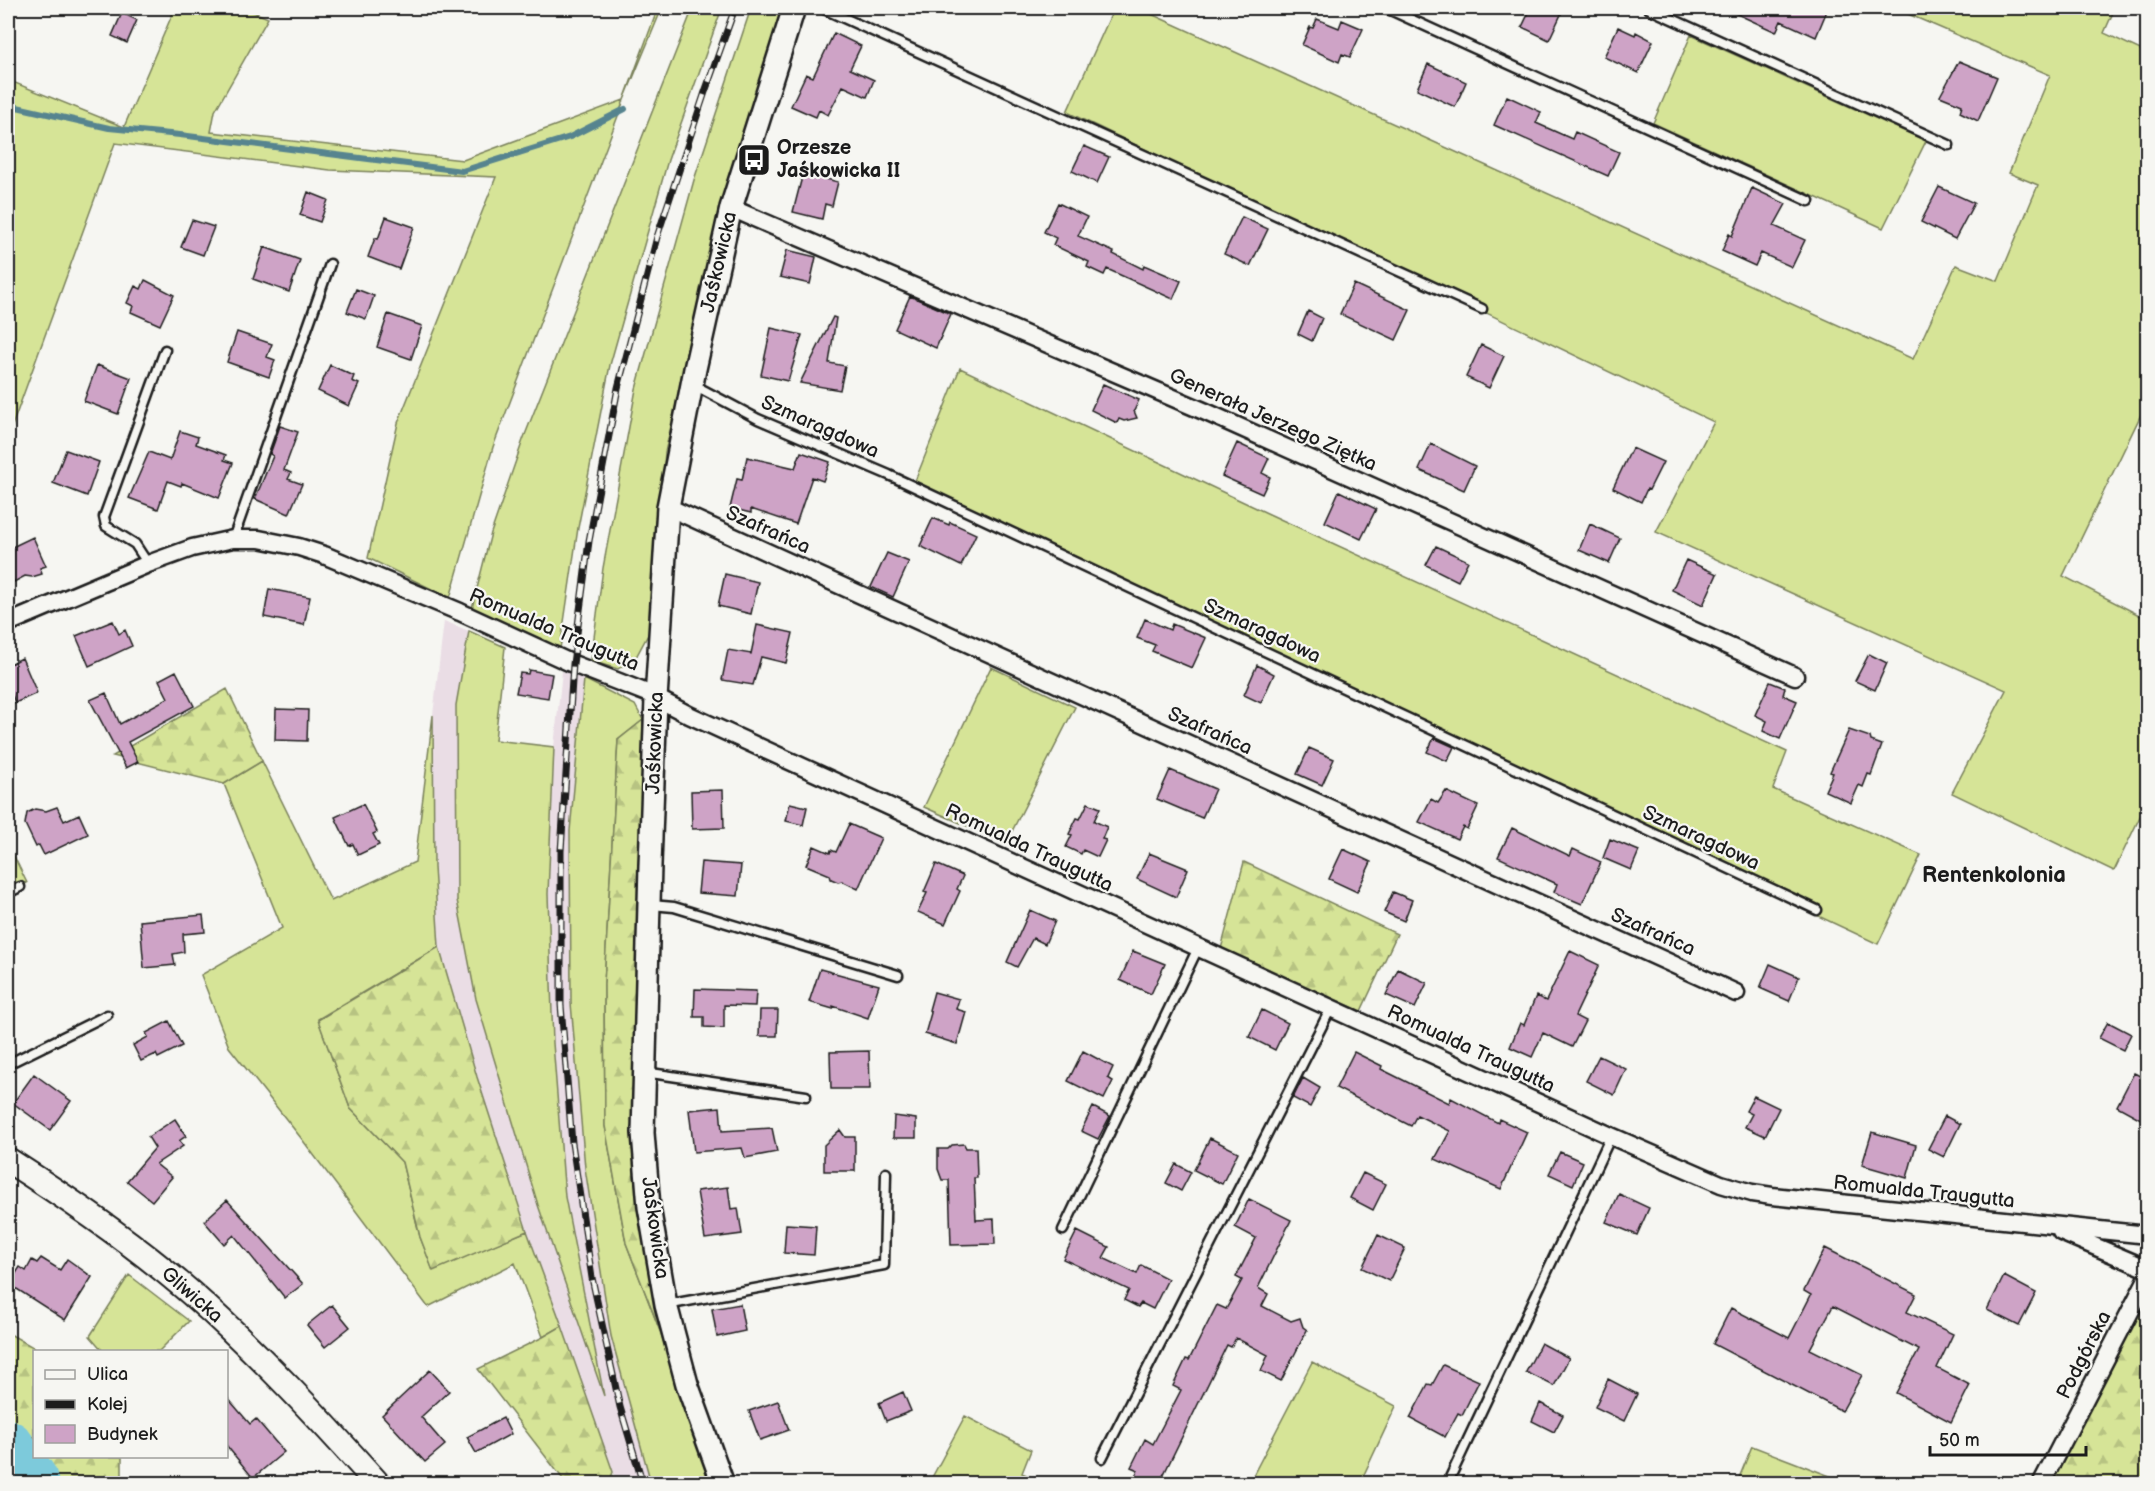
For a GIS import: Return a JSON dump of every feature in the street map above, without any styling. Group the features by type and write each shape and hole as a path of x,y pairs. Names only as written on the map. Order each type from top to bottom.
{"main road":[{"name":"Gliwicka","path":"8,1160 126,1241 191,1293 254,1351 378,1484"}],"street":[{"name":"Jaśkowicka","path":"723,1484 687,1383 666,1305 649,1207 643,1133 648,905 656,699 668,507 692,383 732,208 794,8"},
{"name":"Generała Jerzego Ziętka","path":"732,208 1206,412 1795,676"},
{"name":"Szafrańca","path":"668,507 1736,993"},
{"name":"Romualda Traugutta","path":"8,623 148,564 192,548 232,538 278,542 324,555 460,612 573,664 647,693 1198,948 1720,1184 1752,1193 2046,1226 2148,1235"},
{"name":"Romualda Traugutta","path":"2046,1226 2148,1269"},
{"name":"Podgórska","path":"2041,1484 2148,1277"}],"lane":[{"path":"822,8 1482,309"},
{"path":"1386,8 1809,201"},
{"path":"1648,8 1949,145"},
{"path":"232,538 330,264"},
{"path":"148,564 135,544 106,526 104,517 165,350"},
{"name":"Szmaragdowa","path":"692,383 758,419 889,475 1817,910"},
{"path":"8,893 20,887"},
{"path":"648,905 674,906 898,975"},
{"path":"1063,1230 1198,948"},
{"path":"1102,1458 1331,1008"},
{"path":"8,1065 107,1015"},
{"path":"644,1072 807,1096"},
{"path":"1447,1484 1611,1136"},
{"path":"666,1305 884,1265 886,1173"}],"shaded area":[{"path":"444,621 469,631 456,705 457,900 476,999 538,1205 602,1390 565,1197 553,1043 548,894 554,747 562,671 584,679 570,831 571,1003 585,1168 611,1336 651,1483 617,1483 527,1231 477,1077 439,947 434,867 433,715"}],"green space":[{"path":"175,8 244,8 268,18 215,111 211,132 463,160 624,100 493,447 450,598 368,558 398,423 496,177 330,170 115,143 8,437 8,80 124,127"},
{"path":"658,8 662,8 624,100"},
{"path":"693,8 722,8 668,160 610,365 578,528 560,649 472,608 491,533 523,440"},
{"path":"751,8 785,8 723,201 665,452 651,629 636,657 618,669 591,661 603,568 636,389 694,180"},
{"path":"1114,8 1138,8 1913,359 1956,265 1998,281 2038,185 2009,173 2050,75 1894,8 2115,8 2104,33 2147,53 2147,402 2063,576 2147,619 2147,802 2114,871 1952,793 2006,690 1656,532 1714,422 1067,112"},
{"path":"1691,35 1926,141 1883,228 1653,123"},
{"path":"960,368 1269,514 1787,752 1773,789 1921,855 1878,944 911,491"},
{"path":"469,631 505,647 495,740 554,747 548,894 553,1043 565,1197 604,1396 538,1205 476,999 457,900 456,705"},
{"path":"991,667 1075,707 1006,843 924,807"},
{"path":"584,679 635,705 643,720 618,740 604,984 605,1126 626,1243 660,1331 711,1483 651,1483 611,1336 585,1168 571,1003 570,831"},
{"path":"227,689 262,761 224,784 113,756"},
{"path":"433,715 434,867 439,947 318,1019 350,1108 402,1162 420,1237 433,1270 527,1231 562,1326 543,1337 515,1263 428,1307 301,1138 229,1047 201,975 282,928 224,784 262,761 331,901 415,862"},
{"path":"643,720 634,1176 660,1331 626,1243 605,1126 604,984 618,740"},
{"path":"8,844 27,883 8,894"},
{"path":"1244,862 1397,934 1361,1011 1221,949"},
{"path":"439,947 477,1077 527,1231 433,1271 420,1237 402,1162 350,1108 318,1020"},
{"path":"129,1275 189,1321 160,1350 102,1350 90,1336"},
{"path":"2147,1298 2147,1483 2052,1483 2056,1475"},
{"path":"562,1326 613,1472 609,1483 566,1483 478,1369"},
{"path":"8,1333 38,1350 33,1350 33,1458 122,1458 122,1477 127,1483 8,1483"},
{"path":"1312,1362 1396,1406 1360,1483 1249,1483"},
{"path":"965,1416 1031,1450 1022,1473 1044,1483 929,1483"},
{"path":"1752,1446 1848,1483 1737,1483"}],"building":[{"path":"1531,8 1564,8 1549,40 1522,27"},
{"path":"1724,8 1828,8 1816,37 1781,21 1776,32"},
{"path":"122,13 137,20 127,43 112,36"},
{"path":"1317,19 1339,28 1342,20 1363,29 1350,57 1342,54 1339,62 1302,45 1310,27 1313,28"},
{"path":"1618,27 1635,35 1636,32 1653,41 1638,73 1604,57"},
{"path":"834,33 861,46 850,69 874,80 867,97 843,86 828,115 819,110 816,117 791,106 806,74 813,77"},
{"path":"1959,61 1997,77 1978,121 1960,112 1962,105 1940,96"},
{"path":"1428,64 1466,82 1455,107 1417,89"},
{"path":"1507,96 1541,112 1536,123 1572,139 1575,132 1619,152 1608,176 1494,125"},
{"path":"1084,146 1109,157 1097,183 1072,171"},
{"path":"803,173 838,182 832,206 825,204 822,219 793,212"},
{"path":"1939,187 1974,203 1955,239 1921,222"},
{"path":"1752,188 1786,204 1774,226 1805,240 1792,267 1761,253 1755,266 1722,251 1729,234 1732,236"},
{"path":"308,192 328,200 320,222 300,215"},
{"path":"1058,203 1087,217 1078,236 1114,252 1113,254 1143,269 1144,265 1181,281 1173,299 1107,269 1104,275 1087,267 1089,262 1053,245 1056,238 1044,232"},
{"path":"386,217 414,227 399,269 368,257"},
{"path":"1242,217 1268,229 1250,266 1224,254"},
{"path":"192,220 214,227 203,255 181,247"},
{"path":"264,247 300,260 289,292 253,279"},
{"path":"787,250 816,257 810,284 780,277"},
{"path":"145,280 174,295 160,325 131,312 133,306 127,303 135,286 141,289"},
{"path":"1354,284 1410,310 1396,340 1340,314"},
{"path":"356,289 374,296 366,319 347,312"},
{"path":"910,296 951,314 936,348 895,329"},
{"path":"1308,311 1322,318 1312,341 1298,334"},
{"path":"388,314 422,326 411,359 377,347"},
{"path":"833,317 836,318 829,363 845,366 840,390 800,383"},
{"path":"771,328 802,335 788,381 761,375"},
{"path":"237,332 272,344 267,357 275,360 269,377 227,362"},
{"path":"1481,345 1504,356 1489,388 1466,377"},
{"path":"97,365 131,378 118,414 84,401"},
{"path":"330,365 354,376 352,381 359,384 349,406 318,391"},
{"path":"1103,384 1139,400 1134,411 1137,418 1124,421 1119,419 1117,423 1091,410"},
{"path":"280,426 298,432 284,470 291,473 288,479 302,484 289,514 255,499 273,456 270,454"},
{"path":"180,431 198,437 196,444 226,455 224,460 233,463 219,498 182,483 181,486 168,481 158,509 129,498 149,452 170,460"},
{"path":"1237,443 1269,458 1262,473 1270,477 1262,494 1222,476"},
{"path":"1431,444 1475,466 1464,490 1419,470"},
{"path":"1632,448 1663,462 1641,502 1613,488"},
{"path":"66,450 99,462 87,496 53,483"},
{"path":"801,452 830,462 823,481 812,477 796,524 751,509 751,513 730,508 737,479 742,480 747,457 795,468"},
{"path":"1339,491 1376,509 1361,539 1325,522"},
{"path":"933,518 949,525 950,522 976,534 961,566 920,546"},
{"path":"1590,524 1620,538 1609,563 1579,550"},
{"path":"33,537 46,566 40,568 42,574 32,577 25,576 14,582 8,569 8,549"},
{"path":"1436,546 1468,561 1458,581 1426,565"},
{"path":"887,553 909,562 893,597 871,587"},
{"path":"1686,560 1717,574 1703,605 1672,590"},
{"path":"725,574 758,582 751,614 718,606"},
{"path":"269,589 310,597 304,625 264,617"},
{"path":"1145,619 1170,630 1172,624 1206,638 1192,668 1152,651 1155,645 1137,638"},
{"path":"113,621 119,634 125,630 132,646 89,666 76,636"},
{"path":"757,625 793,633 786,663 761,657 753,685 722,680 728,650 751,654"},
{"path":"1869,654 1887,663 1875,690 1855,681"},
{"path":"22,658 37,693 15,703 12,695 8,697 8,665"},
{"path":"1257,665 1274,674 1261,703 1244,695"},
{"path":"529,670 552,674 548,698 516,693 520,673 528,674"},
{"path":"176,671 194,706 128,742 138,762 126,768 90,700 106,693 120,724 168,698 159,680"},
{"path":"1770,682 1785,688 1783,695 1797,701 1780,739 1763,731 1767,721 1755,715"},
{"path":"276,709 308,710 307,741 275,740"},
{"path":"1849,730 1870,737 1871,741 1882,745 1871,775 1868,774 1863,787 1859,785 1851,803 1825,791 1833,773 1830,772"},
{"path":"1434,738 1454,747 1447,761 1427,752"},
{"path":"1309,748 1334,759 1322,785 1297,774"},
{"path":"1170,770 1215,789 1202,818 1157,799"},
{"path":"723,790 724,828 692,829 691,791"},
{"path":"1446,791 1478,806 1467,829 1463,827 1457,839 1419,822 1431,799 1438,803"},
{"path":"790,803 807,807 803,825 786,821"},
{"path":"1088,803 1100,808 1094,821 1107,827 1102,839 1106,840 1098,857 1083,850 1081,854 1066,847 1072,835 1069,834 1077,818 1080,819"},
{"path":"363,804 377,832 373,834 379,845 358,855 353,844 349,846 335,817"},
{"path":"57,807 64,821 79,814 88,834 44,855 39,845 36,847 25,824 27,813 35,809 46,811"},
{"path":"849,824 881,838 858,889 842,881 831,879 830,875 806,865 814,846 830,853 831,850 836,852"},
{"path":"1512,828 1570,856 1573,849 1601,862 1582,904 1554,892 1557,884 1498,857"},
{"path":"1610,839 1639,851 1631,870 1603,858"},
{"path":"1343,849 1371,862 1357,892 1329,879"},
{"path":"1149,853 1188,869 1176,897 1137,879"},
{"path":"701,862 741,865 738,896 698,893"},
{"path":"936,864 963,876 957,889 960,891 945,924 918,912"},
{"path":"1393,892 1412,900 1404,921 1384,912"},
{"path":"1030,910 1055,921 1045,944 1033,938 1017,967 1007,962"},
{"path":"203,915 205,932 183,934 184,952 173,954 175,965 144,968 140,921"},
{"path":"1133,951 1165,964 1151,994 1120,980"},
{"path":"1570,951 1599,965 1575,1016 1585,1021 1572,1047 1543,1033 1532,1057 1510,1047 1520,1023 1524,1025 1536,996 1546,1001"},
{"path":"1770,964 1799,977 1789,1001 1760,988"},
{"path":"820,969 879,985 868,1018 833,1006 833,1009 809,1002"},
{"path":"1398,969 1427,983 1415,1008 1386,995"},
{"path":"695,989 756,991 755,1006 724,1005 724,1028 704,1027 704,1017 694,1017"},
{"path":"934,992 959,999 956,1009 966,1012 957,1044 925,1034"},
{"path":"760,1010 778,1010 777,1036 759,1036"},
{"path":"1262,1010 1288,1023 1275,1050 1249,1037"},
{"path":"169,1021 182,1046 158,1058 156,1054 141,1061 133,1045 148,1037 146,1033"},
{"path":"2108,1022 2131,1034 2123,1050 2099,1038"},
{"path":"869,1051 870,1089 831,1089 830,1052"},
{"path":"1083,1051 1113,1067 1108,1078 1113,1081 1104,1099 1068,1081"},
{"path":"1354,1052 1382,1066 1381,1069 1449,1103 1451,1098 1498,1123 1499,1119 1527,1132 1501,1189 1435,1159 1450,1131 1417,1115 1411,1126 1336,1088"},
{"path":"1599,1056 1626,1069 1614,1095 1586,1081"},
{"path":"2134,1073 2148,1080 2148,1123 2117,1106"},
{"path":"34,1074 71,1101 50,1130 13,1103"},
{"path":"1303,1078 1320,1088 1310,1107 1293,1098"},
{"path":"1754,1096 1779,1108 1765,1136 1745,1127 1752,1114 1746,1111"},
{"path":"720,1107 722,1131 772,1128 777,1152 745,1158 742,1148 694,1152 689,1110"},
{"path":"1093,1107 1110,1116 1098,1139 1081,1131"},
{"path":"894,1116 916,1119 916,1138 893,1138"},
{"path":"1945,1116 1960,1124 1944,1157 1928,1149"},
{"path":"175,1119 186,1136 179,1141 183,1146 156,1164 172,1177 152,1201 127,1181 155,1148 148,1137"},
{"path":"840,1130 845,1137 855,1137 855,1171 824,1171 824,1145"},
{"path":"1872,1132 1916,1145 1907,1178 1862,1165"},
{"path":"1210,1138 1238,1152 1222,1184 1194,1170"},
{"path":"964,1144 966,1148 976,1148 977,1178 974,1178 976,1220 994,1219 995,1244 951,1245 949,1180 942,1180 938,1169 938,1149 948,1149 952,1145"},
{"path":"1560,1152 1583,1162 1573,1185 1549,1174"},
{"path":"1176,1164 1191,1172 1181,1191 1166,1183"},
{"path":"1363,1173 1386,1184 1373,1210 1350,1198"},
{"path":"728,1187 731,1209 738,1208 742,1234 705,1239 697,1191"},
{"path":"1619,1194 1649,1208 1637,1235 1606,1222"},
{"path":"1249,1199 1291,1220 1258,1288 1268,1294 1262,1306 1291,1321 1300,1318 1303,1327 1307,1330 1281,1381 1261,1371 1268,1355 1236,1338 1231,1347 1227,1345 1159,1484 1131,1484 1138,1470 1131,1467 1145,1439 1153,1444 1181,1390 1173,1386 1186,1359 1189,1360 1217,1305 1226,1309 1242,1280 1236,1277 1256,1238 1235,1227"},
{"path":"227,1200 303,1284 285,1298 234,1235 224,1244 204,1221"},
{"path":"786,1224 816,1226 814,1255 784,1253"},
{"path":"1077,1231 1109,1247 1103,1258 1137,1274 1141,1265 1168,1279 1153,1309 1141,1303 1138,1307 1124,1300 1129,1290 1063,1259"},
{"path":"1378,1235 1405,1248 1389,1281 1362,1268"},
{"path":"1825,1248 1916,1294 1907,1312 1953,1334 1937,1368 1970,1385 1951,1422 1896,1393 1919,1350 1833,1306 1810,1349 1862,1375 1842,1411 1713,1344 1731,1308 1789,1338 1811,1295 1804,1291"},
{"path":"41,1258 60,1270 67,1259 92,1277 65,1320 9,1284 20,1267 26,1271 32,1260 37,1263"},
{"path":"2004,1276 2036,1293 2019,1326 1987,1310"},
{"path":"740,1304 745,1331 717,1337 712,1309"},
{"path":"332,1305 350,1327 325,1347 307,1325"},
{"path":"1541,1343 1569,1358 1554,1386 1526,1372"},
{"path":"1443,1365 1479,1381 1462,1415 1458,1413 1445,1437 1410,1418 1428,1384 1432,1385"},
{"path":"430,1370 449,1391 421,1417 445,1445 425,1462 382,1415"},
{"path":"1608,1379 1637,1394 1624,1421 1595,1407"},
{"path":"903,1392 911,1411 886,1421 879,1403"},
{"path":"228,1398 250,1424 256,1419 284,1452 253,1478 228,1447"},
{"path":"778,1401 789,1430 760,1440 749,1411"},
{"path":"1540,1403 1563,1415 1554,1432 1532,1421"},
{"path":"503,1418 511,1434 476,1453 467,1437"}],"waterway":[{"path":"8,105 109,128 462,171 570,137 625,109"},
{"path":"8,1438 13,1441 38,1476 40,1484"}],"railway":[{"path":"643,1484 620,1407 592,1278 572,1143 561,1005 561,851 573,664 589,541 618,388 657,237 735,8"}],"place":[{"name":"Orzesze Jaśkowicka II","path":"754,160"}],"district":[{"name":"Rentenkolonia","path":"1994,875"}]}
